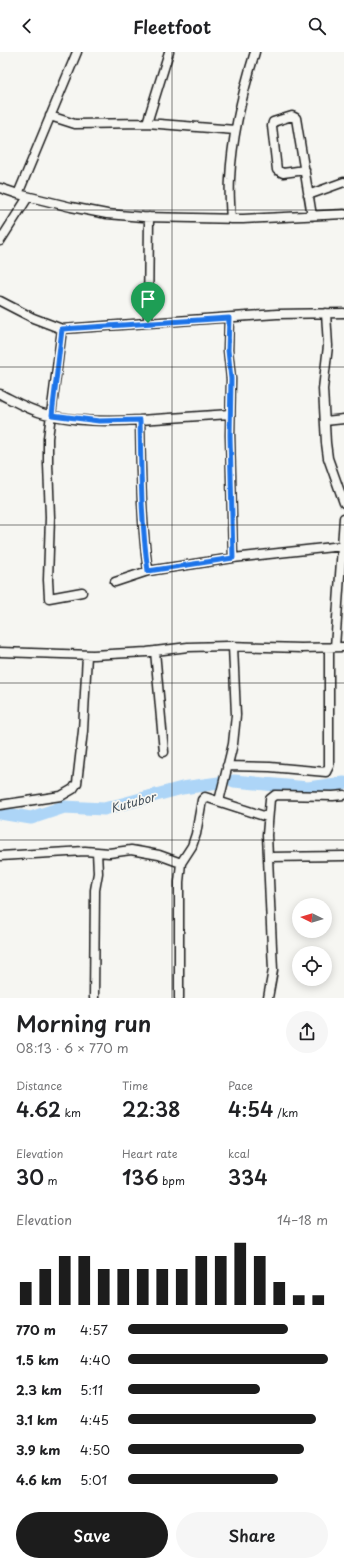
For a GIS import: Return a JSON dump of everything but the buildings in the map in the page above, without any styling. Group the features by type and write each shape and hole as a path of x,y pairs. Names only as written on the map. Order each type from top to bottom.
{"street":[{"path":"18,194 77,52"},
{"path":"147,123 169,52"},
{"path":"231,219 230,180 235,130 239,108 255,52"},
{"path":"50,116 75,124 147,123 235,130"},
{"path":"304,170 283,173 277,170 272,126 273,122 292,116 296,118 312,216"},
{"path":"308,195 344,182"},
{"path":"0,188 28,197 107,214 149,217 231,219 344,214"},
{"path":"0,241 28,197"},
{"path":"148,323 149,217"},
{"path":"0,301 33,318 62,329 277,314 344,313"},
{"path":"326,313 328,346 323,389 326,443 328,458 344,503"},
{"path":"229,318 228,350 231,379 230,414 233,558"},
{"path":"62,329 48,438 50,517 48,580 49,598 82,592"},
{"path":"0,394 33,410 52,415 99,421 230,414"},
{"path":"325,421 344,419"},
{"path":"140,420 142,511 144,548 148,571"},
{"path":"227,766 270,767 326,772 329,766 342,572 344,518"},
{"path":"115,582 148,571 233,558 342,546"},
{"path":"219,801 233,744 236,715 233,646"},
{"path":"0,652 87,655 155,651 188,647 336,647"},
{"path":"155,651 164,752"},
{"path":"0,805 61,796 73,789 77,783 83,731 87,655"},
{"path":"268,998 273,970 268,887 267,817 270,798 274,795 333,796 344,794"},
{"path":"179,998 179,882 181,863 192,846 196,834 202,800 205,797 267,817"},
{"path":"0,856 71,852 109,853 131,850 150,852 181,863"},
{"path":"94,998 95,890 98,873 97,852"},
{"path":"268,857 344,856"}],"waterway":[{"name":"Kutubor","path":"234,781 308,788 344,783"},
{"name":"Kutubor","path":"0,813 31,818 64,807 104,809 182,788 219,783"}],"route":[{"path":"229,318 228,350 231,379 230,435 233,558 148,571 144,548 142,511 140,420 121,422 99,421 52,415 62,329 148,323 229,318"}]}
